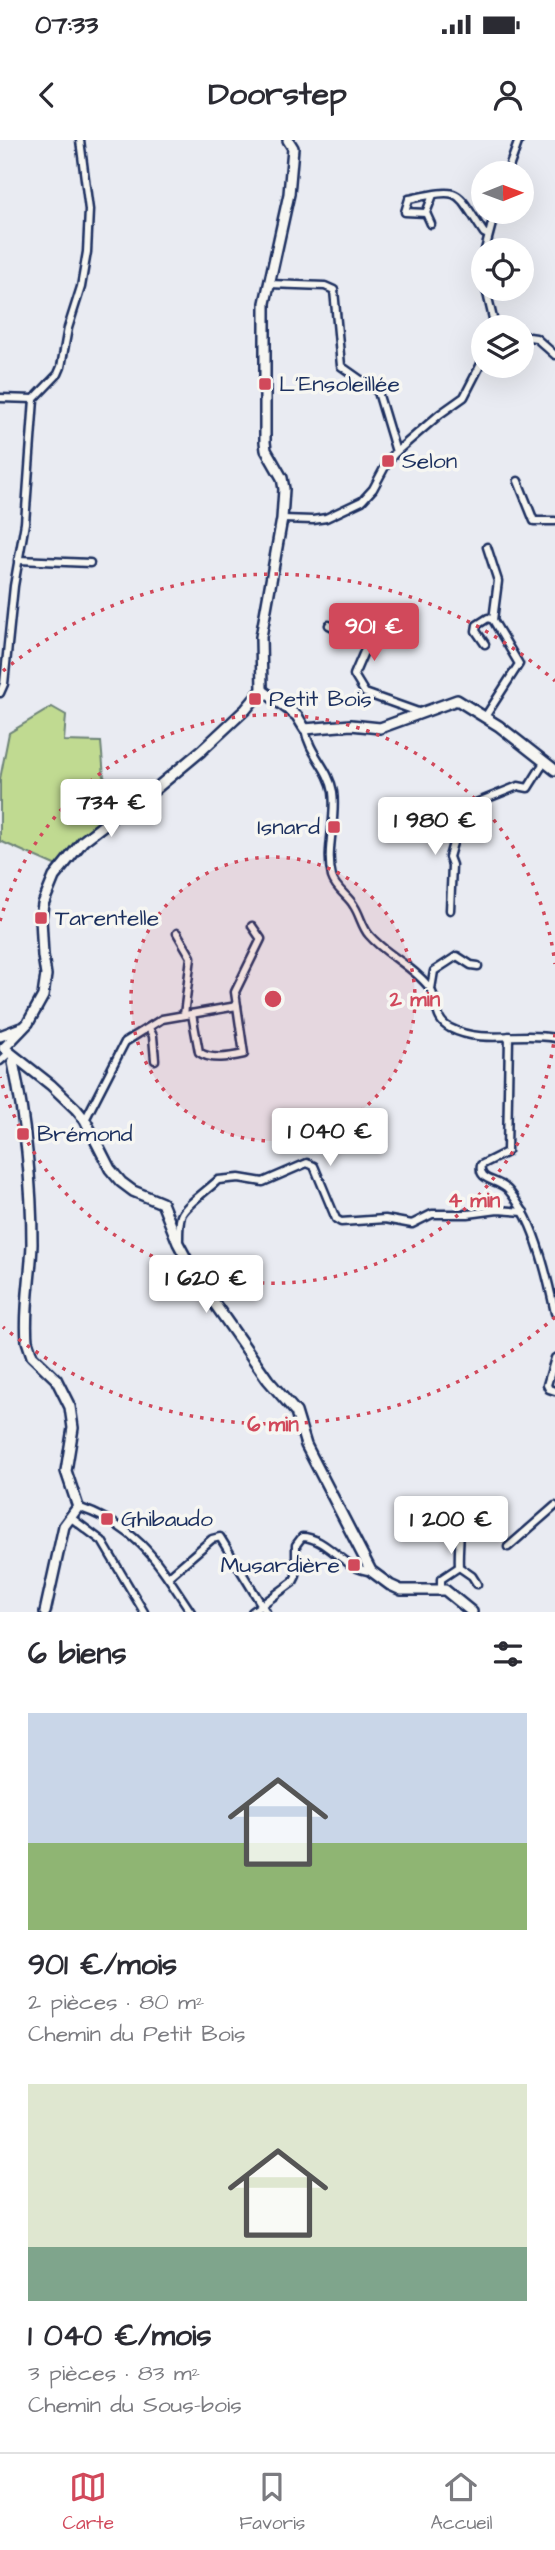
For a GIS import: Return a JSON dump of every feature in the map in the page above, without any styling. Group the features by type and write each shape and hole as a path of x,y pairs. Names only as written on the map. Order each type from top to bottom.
{"street":[{"path":"0,693 4,684 18,560 25,523 34,399 58,374 61,367 87,252 89,210 80,140"},
{"path":"78,1507 66,1471 73,1428 70,1407 56,1379 32,1356 27,1341 31,1212 18,1084 12,1057 43,996 46,983 41,918 43,904 54,877 83,841 105,824 126,802 153,791 209,744 262,690 261,637 282,519 284,484 266,450 265,442 264,311 289,194 293,148 288,140"},
{"path":"512,161 519,140"},
{"path":"426,213 407,214 407,201 452,192 460,197 488,235"},
{"path":"431,225 426,213 433,195"},
{"path":"487,238 491,224"},
{"path":"268,284 325,286 334,290 341,366 378,392 396,452"},
{"path":"534,338 555,355"},
{"path":"282,519 326,518 362,501 373,489 396,452 439,414 464,397 474,378"},
{"path":"0,398 34,399"},
{"path":"518,481 534,521 555,521"},
{"path":"487,547 498,581 493,621"},
{"path":"18,560 90,563"},
{"path":"485,644 476,631 477,625 488,618 493,621 519,664 485,717"},
{"path":"329,625 364,642 366,647 354,676 365,694 421,713"},
{"path":"262,690 297,716 305,729 310,748 329,777 333,793 334,827 330,861 337,888 354,905 368,933 431,989"},
{"path":"305,729 351,725 380,727 457,701 485,717 555,769"},
{"path":"450,910 452,865 449,857 463,808 519,786 528,788 545,761"},
{"path":"177,933 191,957 188,1015 199,1052 210,1058 244,1054 235,992 261,939 252,926"},
{"path":"478,966 471,965 457,956 434,971 431,989 437,1015 446,1027 471,1035 555,1038"},
{"path":"85,1120 125,1042 162,1019 237,1006"},
{"path":"0,1036 28,1023"},
{"path":"149,1028 153,1036 155,1060"},
{"path":"509,1037 506,1152 481,1165 480,1171 483,1177 504,1186 524,1212 549,1282 555,1313"},
{"path":"0,1061 12,1057"},
{"path":"12,1057 63,1096 85,1120 115,1176 133,1191 162,1203 196,1278 268,1380 296,1412 306,1445 371,1571 401,1590 440,1589 453,1594 470,1611"},
{"path":"178,1243 181,1216 187,1207 218,1180 239,1178 262,1182 307,1163 314,1166 336,1219 341,1222 385,1219 412,1224 432,1214 468,1214 498,1210 524,1212"},
{"path":"555,1358 547,1385 555,1391"},
{"path":"508,1547 555,1506"},
{"path":"46,1612 64,1526 78,1507"},
{"path":"78,1507 101,1516 132,1534 150,1553 191,1612"},
{"path":"426,1507 450,1515 456,1522 461,1532 459,1567"},
{"path":"70,1517 102,1541 144,1612"},
{"path":"167,1577 212,1539 220,1537 264,1609"},
{"path":"252,1612 264,1609 293,1582 296,1576 296,1545 302,1537 312,1538 354,1565 371,1571"},
{"path":"440,1589 441,1579 459,1567"},
{"path":"459,1567 472,1576 477,1584"}],"green space":[{"path":"52,707 66,715 64,741 101,742 104,777 117,789 124,802 59,867 0,841 0,779 9,733"}],"place":[{"name":"L'Ensoleillée","path":"265,384"},
{"name":"Selon","path":"388,461"},
{"name":"Petit Bois","path":"255,699"},
{"name":"Isnard","path":"334,827"},
{"name":"Tarentelle","path":"41,918"},
{"name":"Brémond","path":"23,1134"},
{"name":"Ghibaudo","path":"107,1519"},
{"name":"Musardière","path":"354,1565"}]}
